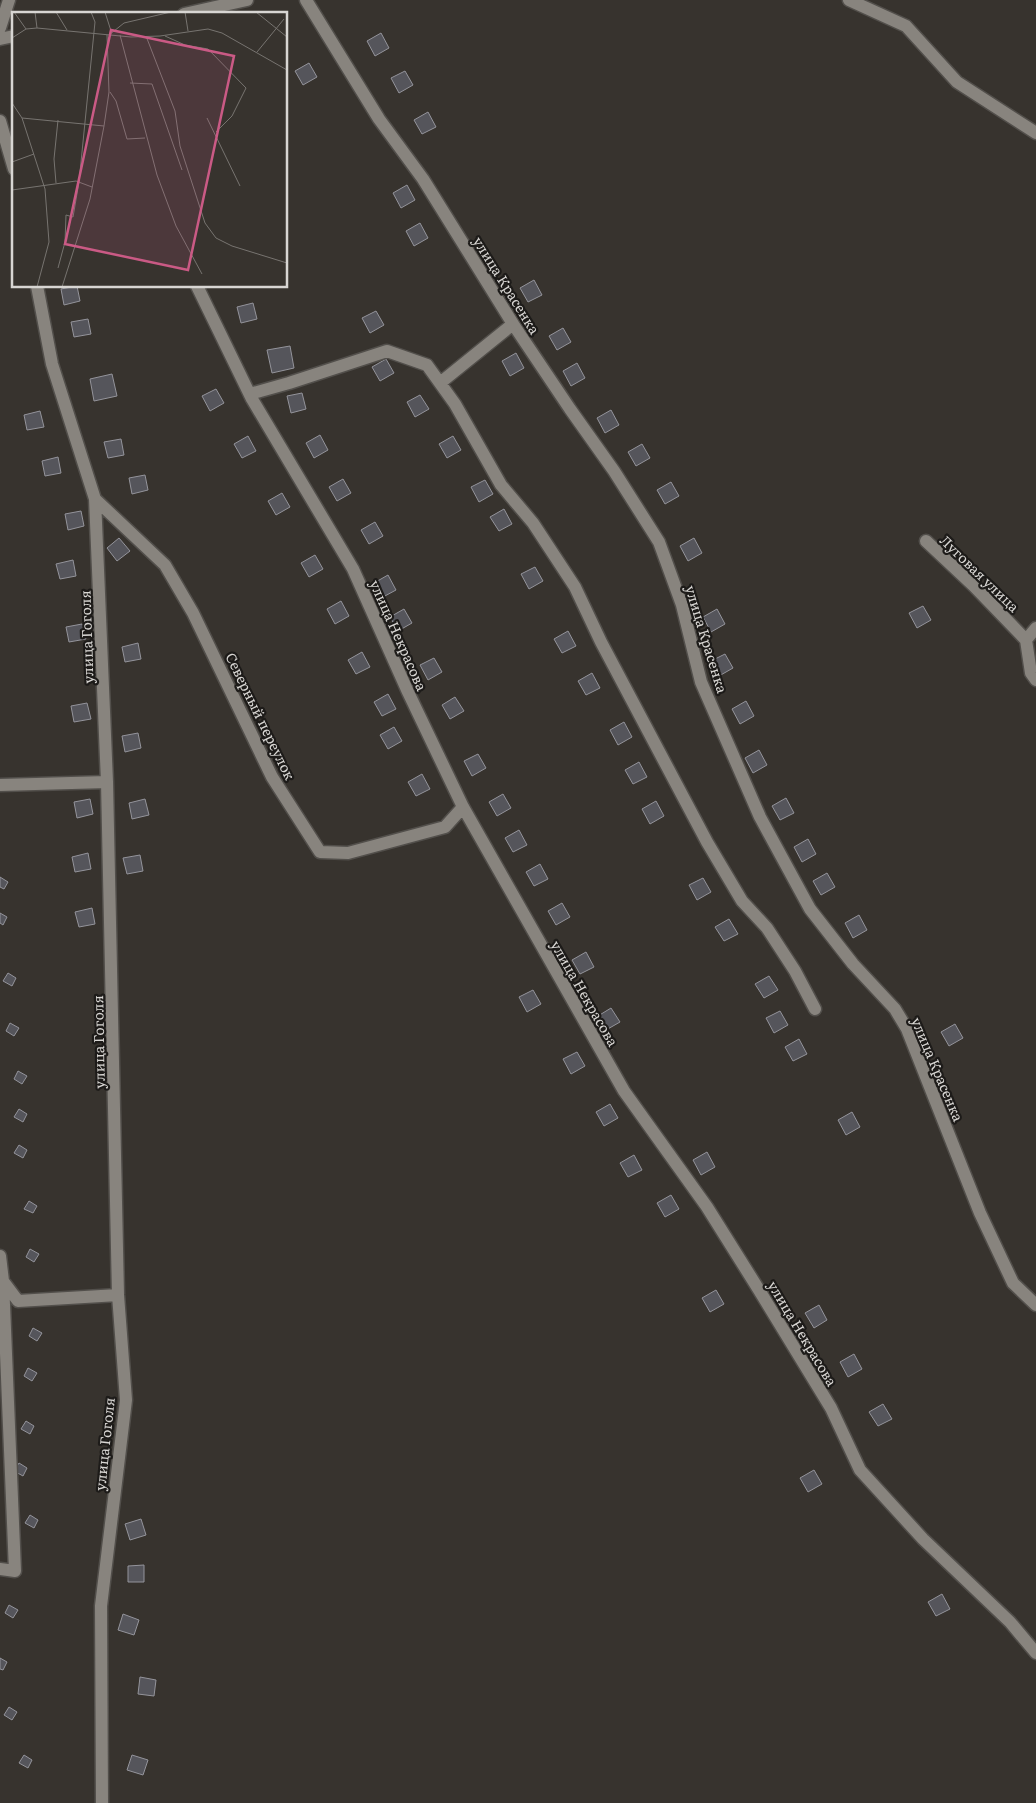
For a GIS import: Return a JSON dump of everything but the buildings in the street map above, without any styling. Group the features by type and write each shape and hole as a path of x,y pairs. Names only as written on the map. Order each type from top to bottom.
{"street":[{"path":"193,12 247,0"},
{"name":"улица Красенка","path":"306,0 379,119 423,179 514,324 570,409 614,471 659,542 682,605 701,682 760,817 810,909 853,964 895,1009 907,1029 980,1213 1013,1284 1036,1305"},
{"path":"848,0 906,26 958,82 1036,133"},
{"path":"0,28 7,1"},
{"path":"0,121 12,163"},
{"name":"улица Гоголя","path":"37,288 52,364 95,499 108,782 118,1295 126,1400 101,1606 102,1803"},
{"name":"улица Некрасова","path":"199,288 250,394 353,569 412,701 463,806 624,1092 707,1207 759,1290 831,1408 860,1470 924,1539 1010,1622 1036,1653"},
{"path":"440,383 514,324"},
{"path":"250,394 387,351 427,364 455,404 501,485 533,523 575,588 601,642 707,842 742,901 767,928 795,972 814,1009"},
{"name":"Северный переулок","path":"95,499 165,565 193,613 272,778 320,852 348,853 445,828 463,806"},
{"name":"Луговая улица","path":"926,541 974,586 1026,640"},
{"path":"1036,628 1026,640 1031,673 1036,680"},
{"path":"0,785 108,782"},
{"path":"0,1256 15,1571 0,1569"},
{"path":"1,1281 18,1301 118,1295"}]}
